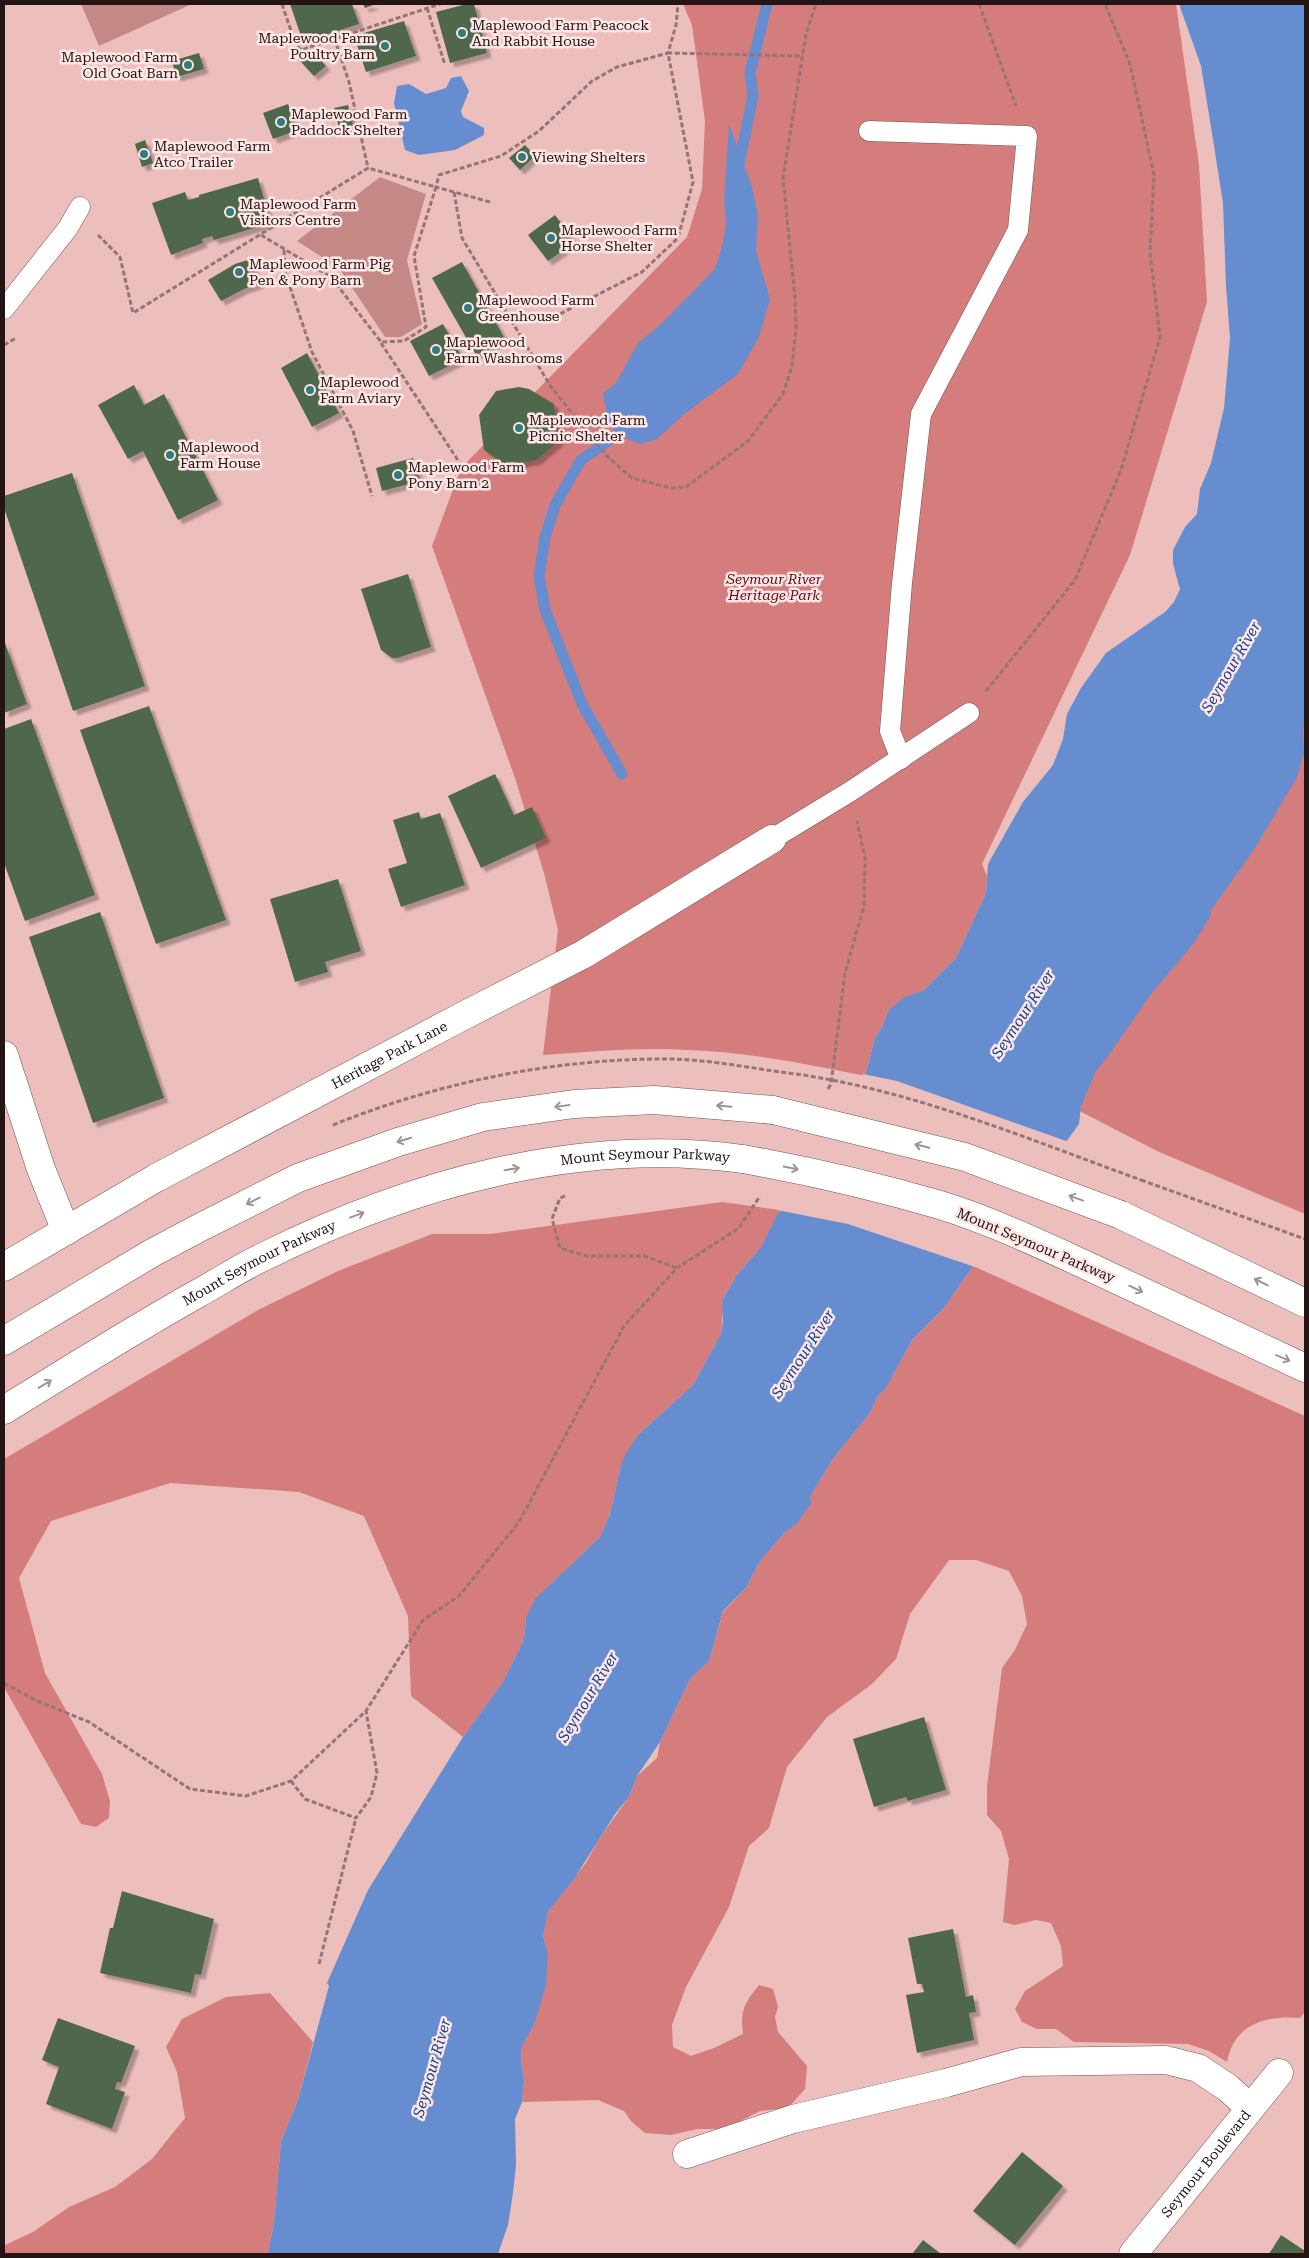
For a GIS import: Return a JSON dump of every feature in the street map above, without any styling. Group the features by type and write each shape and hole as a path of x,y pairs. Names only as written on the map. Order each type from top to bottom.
{"main road":[{"name":"Heritage Park Lane","path":"4,1267 156,1178 462,1016 584,954 772,839"},
{"path":"4,1054 41,1169 66,1231"},
{"path":"4,1342 152,1253 298,1178 398,1142 483,1118 574,1104 654,1100 773,1110 965,1157 1121,1215 1305,1303"},
{"name":"Mount Seymour Parkway","path":"4,1410 143,1325 262,1257 345,1219 418,1193 502,1170 582,1157 655,1152 712,1154 743,1159 832,1176 942,1206 1015,1233 1305,1368"},
{"path":"687,2154 793,2119 946,2083 1021,2062 1166,2060 1198,2068 1228,2088 1250,2108"},
{"name":"Seymour Boulevard","path":"1133,2254 1279,2073"}],"lane":[{"path":"869,131 1027,136 1018,230 921,414 902,583 890,731 901,759"},
{"path":"4,309 68,228 80,207"},
{"path":"772,839 901,759 969,713"}],"path":[{"path":"282,4 295,43 301,50 440,4"},
{"path":"507,314 558,315 642,272 678,238 693,182 668,53 676,25 678,4"},
{"path":"454,192 462,238 551,387 608,457 632,478 671,488 686,488 748,441 782,394 792,366 796,329 796,298 783,178 806,34 816,4"},
{"path":"978,4 1027,136"},
{"path":"969,713 1075,580 1121,470 1160,337 1150,252 1154,175 1130,64 1104,4"},
{"path":"427,8 445,64"},
{"path":"335,40 349,82 368,168"},
{"path":"381,342 404,341 426,327 414,256 439,175 502,156 538,131 592,81 618,67 668,53 803,56"},
{"path":"94,231 120,256 133,313 368,168 490,202"},
{"path":"260,234 331,277 381,342 467,474"},
{"path":"284,249 285,272 312,352 353,430 372,496"},
{"path":"826,1092 831,1084 845,973 864,906 865,858 851,790"},
{"path":"796,1074 839,1080 908,1098 1305,1239"},
{"path":"568,1194 560,1198 552,1219 556,1240 560,1248 587,1256 644,1256 677,1268"},
{"path":"4,1683 37,1701 88,1722 190,1789 246,1796 291,1781 366,1711 423,1620 459,1596 519,1522 624,1326 677,1268 739,1228 761,1194"},
{"path":"319,1964 356,1818 371,1797 377,1773 366,1711"},
{"path":"291,1781 305,1799 356,1818"}],"shaded area":[{"path":"81,4 192,4 99,46"},
{"path":"380,177 426,194 407,260 422,324 401,337 385,337 339,268 297,241"}],"green space":[{"name":"Seymour River Heritage Park","path":"683,4 1176,4 1199,165 1207,302 1130,555 982,864 987,876 986,893 956,958 924,990 914,994 888,1011 883,1025 875,1038 865,1076 777,1059 710,1051 634,1049 543,1055 558,930 544,873 515,778 432,546 461,468 687,237 702,189 705,121 692,25"},
{"path":"1305,703 1305,1214 1157,1151 1066,1104"},
{"path":"722,1202 780,1210 761,1247 736,1276 722,1301 721,1334 693,1385 639,1434 621,1465 610,1514 600,1537 550,1585 526,1618 524,1639 503,1682 463,1737 411,1696 408,1616 364,1516 299,1492 170,1483 51,1521 19,1578 45,1673 102,1774 110,1801 109,1818 96,1827 81,1824 4,1687 4,1459 260,1309 338,1271 432,1234 490,1234"},
{"path":"973,1266 1305,1416 1305,2012 1300,2018 1275,2018 1253,2025 1237,2039 1231,2049 1227,2062 1209,2051 1188,2044 1074,2042 1056,2029 1037,2029 1022,2022 1015,2009 1025,1991 1063,1966 1061,1946 1051,1923 1036,1920 1015,1925 1003,1922 1009,1859 1001,1831 987,1815 987,1786 1002,1668 1015,1650 1027,1624 1022,1596 1009,1571 976,1560 949,1560 910,1614 896,1659 872,1684 827,1717 787,1767 769,1828 749,1846 729,1907 686,1987 672,2025 673,2047 691,2056 714,2048 743,2034 742,2019 744,2008 759,1985 773,1989 778,2007 775,2017 778,2032 807,2066 805,2089 788,2108 760,2111 725,2129 697,2129 671,2135 645,2133 631,2121 624,2111 598,2100 522,2102 524,2080 521,2060 522,2046 534,2025 548,1953 543,1936 548,1912 585,1864 601,1836 629,1797 637,1776 657,1758 660,1742 690,1679 709,1661 723,1612 746,1588 760,1561 785,1532 796,1525 810,1504 810,1497 832,1460 870,1413 878,1395 885,1390 912,1340 944,1308"},
{"path":"270,1993 313,2042 298,2100 281,2141 274,2222 268,2254 4,2254 5,2245 33,2232 69,2207 115,2187 152,2159 185,2118 177,2072 166,2047 182,2019 226,1997"}],"water":[{"name":"Seymour River","path":"1179,4 1305,4 1305,725 1303,728 1304,753 1297,777 1255,848 1211,910 1210,917 1194,943 1151,994 1096,1071 1081,1106 1079,1124 1066,1142 1047,1177 973,1266 944,1308 912,1340 885,1390 878,1395 870,1413 832,1460 810,1497 811,1504 796,1525 785,1532 760,1561 746,1588 723,1611 709,1661 690,1679 660,1742 637,1776 629,1797 615,1814 574,1879 548,1912 543,1936 548,1953 546,1985 534,2025 522,2046 521,2060 524,2080 522,2102 515,2119 516,2165 513,2193 508,2225 498,2254 268,2254 274,2222 281,2141 298,2100 329,1986 327,1983 368,1890 463,1737 503,1682 524,1639 526,1618 535,1599 600,1537 610,1514 621,1465 626,1453 639,1434 693,1385 721,1334 723,1320 722,1301 736,1276 761,1247 777,1215 865,1076 875,1038 883,1025 888,1011 903,998 924,990 956,958 986,893 988,864 1023,802 1053,765 1063,739 1067,714 1081,688 1106,653 1165,612 1174,602 1180,589 1173,564 1173,550 1185,527 1197,514 1200,489 1211,463 1224,408 1230,338 1223,203 1201,66"},
{"path":"461,76 469,91 461,111 463,117 484,128 484,135 455,150 419,155 405,150 394,103 397,86 409,84 426,94 446,88 451,78"},
{"path":"729,124 752,187 758,216 756,251 770,299 759,337 738,374 683,415 657,439 640,444 617,435 607,417 603,393 616,383 638,343 661,324 715,269 723,243 726,222 724,199"}],"pier":[{"path":"863,1074 897,1081 1069,1142 1049,1178 975,1267 848,1224 777,1210"}],"building":[{"path":"290,4 352,4 359,24 303,42"},
{"path":"363,4 376,4 365,8"},
{"name":"Maplewood Farm Peacock And Rabbit House","path":"474,4 487,53 450,63 436,12"},
{"name":"Maplewood Farm Poultry Barn","path":"404,21 416,56 366,72 354,36"},
{"path":"312,51 326,66 314,76 301,62"},
{"name":"Maplewood Farm Old Goat Barn","path":"199,53 204,69 176,77 172,61"},
{"name":"Maplewood Farm Paddock Shelter","path":"288,104 298,130 273,139 263,113"},
{"path":"348,105 353,125 339,128 334,108"},
{"name":"Maplewood Farm Atco Trailer","path":"145,140 153,163 142,167 135,144"},
{"name":"Viewing Shelters","path":"525,145 535,156 520,170 509,158"},
{"name":"Maplewood Farm Visitors Centre","path":"258,178 271,223 214,240 212,236 202,239 203,243 171,255 152,203 185,192 188,200"},
{"name":"Maplewood Farm Horse Shelter","path":"555,215 575,242 548,261 528,235"},
{"name":"Maplewood Farm Pig Pen & Pony Barn","path":"251,259 259,284 244,289 221,301 208,280 235,264"},
{"name":"Maplewood Farm Greenhouse","path":"462,262 505,339 476,355 432,278"},
{"name":"Maplewood Farm Washrooms","path":"443,324 463,359 429,376 410,341"},
{"name":"Maplewood Farm Aviary","path":"307,353 339,413 312,427 281,368"},
{"name":"Maplewood Farm House","path":"134,385 144,405 164,394 218,500 178,520 143,451 128,459 98,405"},
{"name":"Maplewood Farm Picnic Shelter","path":"519,387 529,389 554,404 559,441 537,460 507,466 484,450 479,415 496,391"},
{"name":"Maplewood Farm Pony Barn 2","path":"413,458 420,481 382,491 376,468"},
{"path":"72,473 145,686 73,711 4,508 4,496"},
{"path":"408,574 431,647 392,658 381,650 361,589"},
{"path":"4,640 27,704 4,713"},
{"path":"149,706 226,920 156,944 80,730"},
{"path":"31,719 95,895 25,921 4,863 4,729"},
{"path":"495,774 514,815 532,807 546,838 481,868 448,796"},
{"path":"419,812 421,819 440,813 465,885 401,907 388,869 407,863 393,820"},
{"path":"338,879 361,951 325,962 328,972 295,982 270,899"},
{"path":"100,912 164,1098 93,1123 29,937"},
{"path":"924,1717 946,1790 908,1801 906,1797 874,1807 853,1739"},
{"path":"122,1891 214,1919 201,1975 195,1974 191,1993 100,1973 110,1928 113,1928"},
{"path":"953,1929 966,1997 973,1995 976,2012 969,2013 974,2040 917,2053 906,1995 924,1992 922,1984 917,1984 908,1938"},
{"path":"58,2018 135,2046 121,2083 117,2082 115,2089 125,2092 112,2129 46,2104 59,2067 42,2060"},
{"path":"1022,2152 1063,2186 1015,2245 973,2211"},
{"path":"1281,2235 1305,2251 1305,2254 1269,2254"},
{"path":"923,2240 941,2254 912,2254"}],"waterway":[{"path":"738,169 753,96 750,73 767,4"},
{"path":"622,774 582,704 545,610 539,576 545,537 555,505 581,460 630,426"}],"place":[{"name":"Maplewood Farm Peacock And Rabbit House","path":"462,33"},
{"name":"Maplewood Farm Poultry Barn","path":"385,46"},
{"name":"Maplewood Farm Old Goat Barn","path":"188,65"},
{"name":"Maplewood Farm Paddock Shelter","path":"281,122"},
{"name":"Maplewood Farm Atco Trailer","path":"144,154"},
{"name":"Viewing Shelters","path":"522,157"},
{"name":"Maplewood Farm Visitors Centre","path":"230,212"},
{"name":"Maplewood Farm Horse Shelter","path":"551,238"},
{"name":"Maplewood Farm Pig Pen & Pony Barn","path":"239,272"},
{"name":"Maplewood Farm Greenhouse","path":"468,308"},
{"name":"Maplewood Farm Washrooms","path":"436,350"},
{"name":"Maplewood Farm Aviary","path":"310,390"},
{"name":"Maplewood Farm Picnic Shelter","path":"519,428"},
{"name":"Maplewood Farm House","path":"170,455"},
{"name":"Maplewood Farm Pony Barn 2","path":"398,475"}]}
